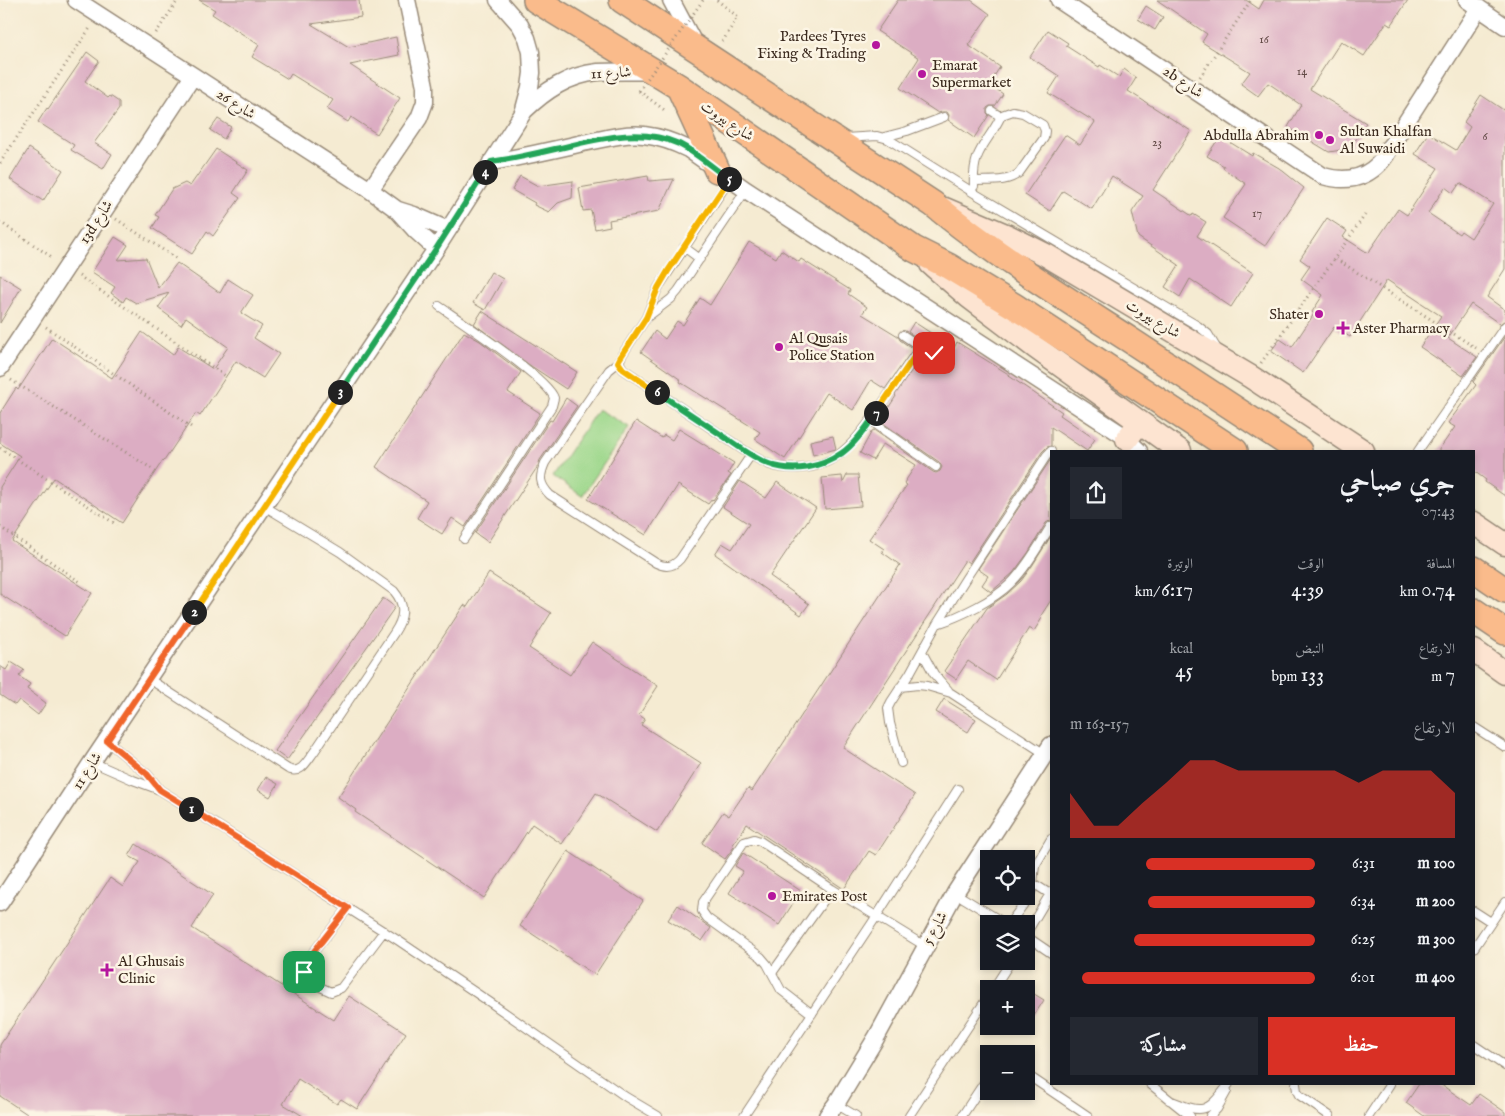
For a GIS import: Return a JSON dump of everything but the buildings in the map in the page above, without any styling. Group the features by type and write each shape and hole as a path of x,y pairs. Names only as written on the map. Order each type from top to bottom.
{"main road":[{"name":"شارع بيروت","path":"536,0 646,81 679,87 914,248 1014,306 1234,450"},
{"name":"شارع بيروت","path":"622,0 933,204 967,232 1035,279 1297,450"},
{"path":"679,87 723,175"},
{"name":"شارع بيروت","path":"933,204 983,224 1046,255 1251,377 1361,450"},
{"name":"شارع بيروت","path":"914,248 950,281 995,317 1135,438 1175,450"},
{"path":"1475,524 1505,544"},
{"path":"1475,570 1505,590"},
{"path":"1475,612 1505,632"},
{"path":"1475,652 1505,673"}],"street":[{"name":"شارع 26","path":"76,0 370,190 396,210 436,249"},
{"path":"370,190 419,118 425,102 425,86 407,0"},
{"name":"شارع 11","path":"0,904 5,886 149,679 436,249 522,113 530,87 532,73 531,52 527,38 520,25 498,0"},
{"path":"671,0 705,53"},
{"name":"2b شارع","path":"1059,0 1193,88 1315,172 1332,179 1367,174 1388,153 1473,4"},
{"path":"1473,4 1505,26"},
{"name":"شارع 11","path":"522,113 548,90 579,76 596,72 646,81"},
{"name":"13d شارع","path":"4,373 33,318 193,76"},
{"path":"491,162 631,134 656,137 679,144 746,190 1135,438"},
{"name":"شارع 26","path":"396,210 414,215 448,230"},
{"name":"شارع 5","path":"831,1110 876,1038 955,893 1048,750"}],"lane":[{"path":"992,111 999,116"},
{"path":"974,181 1005,180 1015,177 1020,173 1044,138 1045,131 1042,125 1023,113 1013,111 999,116"},
{"path":"974,193 973,172 977,156 999,120 999,116"},
{"path":"833,138 883,137 907,131 944,117"},
{"path":"883,137 1198,326 1208,334 1226,363"},
{"path":"723,175 684,248 658,288 646,318 618,362 609,370 545,464 541,472 541,481 544,489 550,495 656,563 662,566 669,566 676,564 680,559 751,455"},
{"path":"646,318 671,299 746,190"},
{"path":"684,248 700,259"},
{"path":"439,306 525,368 550,390 554,398 552,406 464,540"},
{"path":"1419,450 1505,326"},
{"path":"903,335 934,353 939,351 944,343"},
{"path":"618,362 623,369 751,455 769,464 788,469 809,468 826,462 842,453 856,440 921,347"},
{"path":"871,421 936,467"},
{"path":"902,763 890,723 888,708 890,702 910,673 937,624 966,578 1050,452"},
{"path":"149,679 268,757 292,771 296,771 304,766 400,625 402,607 394,591 320,539 264,506"},
{"path":"937,624 973,608 1002,591 1019,574 1050,528"},
{"path":"922,652 934,674 951,693"},
{"path":"900,687 926,686 951,693 1048,750"},
{"path":"1475,728 1505,747"},
{"path":"107,741 147,774 160,790"},
{"path":"92,762 160,790 384,931 492,1003 626,1097 658,1116"},
{"path":"744,1116 958,789"},
{"path":"812,1014 781,990 761,957 707,918 702,911 701,906 703,902 744,842 754,839 760,841 876,917 925,946"},
{"path":"1035,866 1050,841"},
{"path":"1035,885 1050,893 1035,919"},
{"path":"772,973 832,889"},
{"path":"955,893 993,915"},
{"path":"1475,946 1505,902"},
{"path":"1015,915 1023,905"},
{"path":"348,908 308,959 304,972 314,984 331,992 341,988 384,931"},
{"path":"1475,912 1491,922"},
{"path":"1035,941 1050,952"},
{"path":"908,1116 980,1008"},
{"path":"1475,1046 1505,1066"},
{"path":"1035,1080 1088,1116"},
{"path":"1151,1085 1190,1116"},
{"path":"1170,1100 1201,1110 1211,1104 1228,1085"},
{"path":"1210,1116 1227,1093 1229,1085"},
{"path":"1296,1085 1299,1096 1330,1116"},
{"path":"1370,1116 1389,1085"},
{"path":"962,1116 980,1089"},
{"path":"831,1110 856,1116"}],"path":[{"path":"147,45 178,0"},
{"path":"673,117 646,81 703,0"},
{"path":"705,53 738,18 717,0"},
{"path":"1193,88 1251,0"},
{"path":"0,163 98,14"},
{"path":"103,210 177,259"},
{"path":"1251,377 1336,259 1365,215"},
{"path":"0,222 227,377"},
{"path":"1336,259 1485,354"},
{"path":"33,318 194,429"},
{"path":"4,373 154,470"},
{"path":"0,448 116,525"},
{"path":"0,527 80,582"}],"green space":[{"path":"598,409 629,427 582,496 553,476"}],"place":[{"name":"Pardees Tyres Fixing & Trading","path":"876,45"},
{"name":"Emarat Supermarket","path":"922,74"},
{"name":"Abdulla Abrahim","path":"1319,135"},
{"name":"Sultan Khalfan Al Suwaidi","path":"1330,140"},
{"name":"Shater","path":"1319,314"},
{"name":"Aster Pharmacy","path":"1343,328"},
{"name":"Al Qusais Police Station","path":"779,347"},
{"name":"Emirates Post","path":"772,896"},
{"name":"Al Ghusais Clinic","path":"107,970"}],"route":[{"path":"304,972 308,959 348,908 160,790 147,774 107,741 436,249 491,162 631,134 656,137 679,144 730,179 658,288 646,318 618,362 623,369 751,455 769,464 788,469 809,468 826,462 842,453 856,440 871,421 921,347 934,353"}]}
